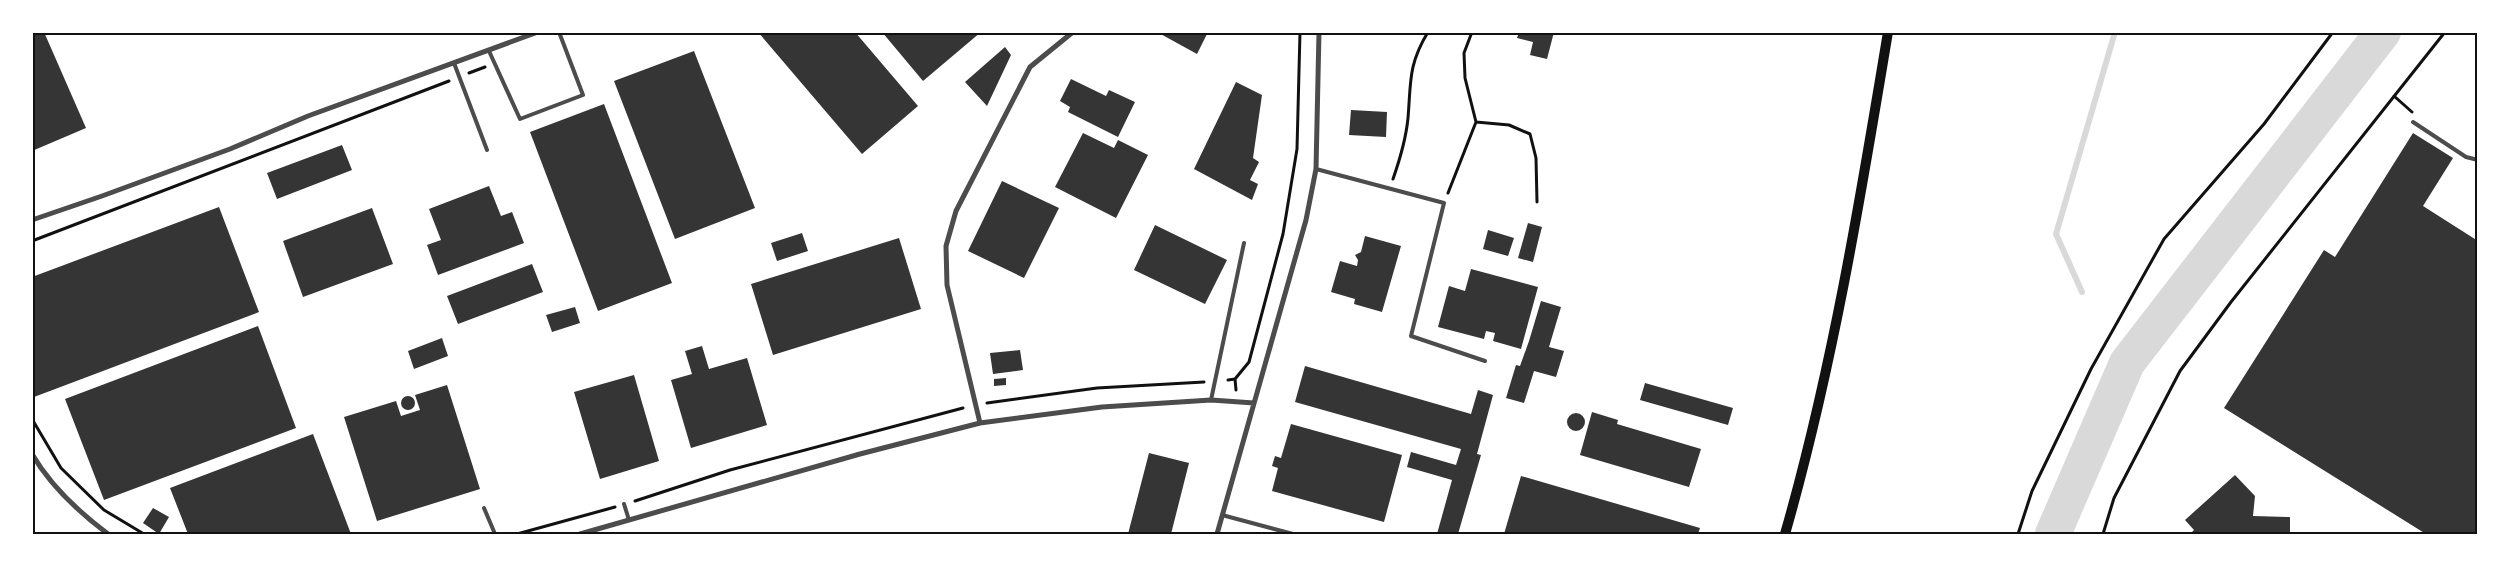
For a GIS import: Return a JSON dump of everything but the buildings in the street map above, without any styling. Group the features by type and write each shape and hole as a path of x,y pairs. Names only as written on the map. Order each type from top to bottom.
{"main road":[{"path":"1785,534 1804,469 1854,236 1888,32"}],"street":[{"path":"32,220 120,190 230,149 308,116 538,32"},
{"path":"980,423 947,285 946,246 956,211 1030,67 1073,32"},
{"path":"1217,534 1306,220 1316,169 1319,32"},
{"path":"580,534 860,454 980,423 1102,407 1211,400 1254,403"},
{"path":"32,454 40,468 81,512 108,534"}],"lane":[{"path":"489,51 520,119 583,95 559,32"},
{"path":"454,63 488,150"},
{"path":"2413,122 2466,157 2478,160"},
{"path":"1316,169 1444,203 1411,336 1485,361"},
{"path":"1211,400 1244,243"},
{"path":"624,504 629,520"},
{"path":"484,508 495,534"},
{"path":"1222,516 1293,534"}],"path":[{"path":"1235,379 1250,362 1283,234 1297,149 1300,32"},
{"path":"1389,189 1401,156 1408,119 1409,85 1413,60 1428,32"},
{"path":"1444,203 1476,122 1465,78 1464,53 1472,32"},
{"path":"2018,534 2032,491 2091,369 2164,238 2264,124 2333,32"},
{"path":"2103,534 2114,498 2180,371 2231,302 2445,32"},
{"path":"32,241 494,64"},
{"path":"2394,96 2411,110 2413,122"},
{"path":"1476,122 1509,125 1530,134 1536,158 1537,202"},
{"path":"32,419 61,468 104,510 144,534"}],"waterway":[{"path":"2082,292 2056,234 2115,32"},
{"path":"2053,534 2127,363 2383,32"}]}
